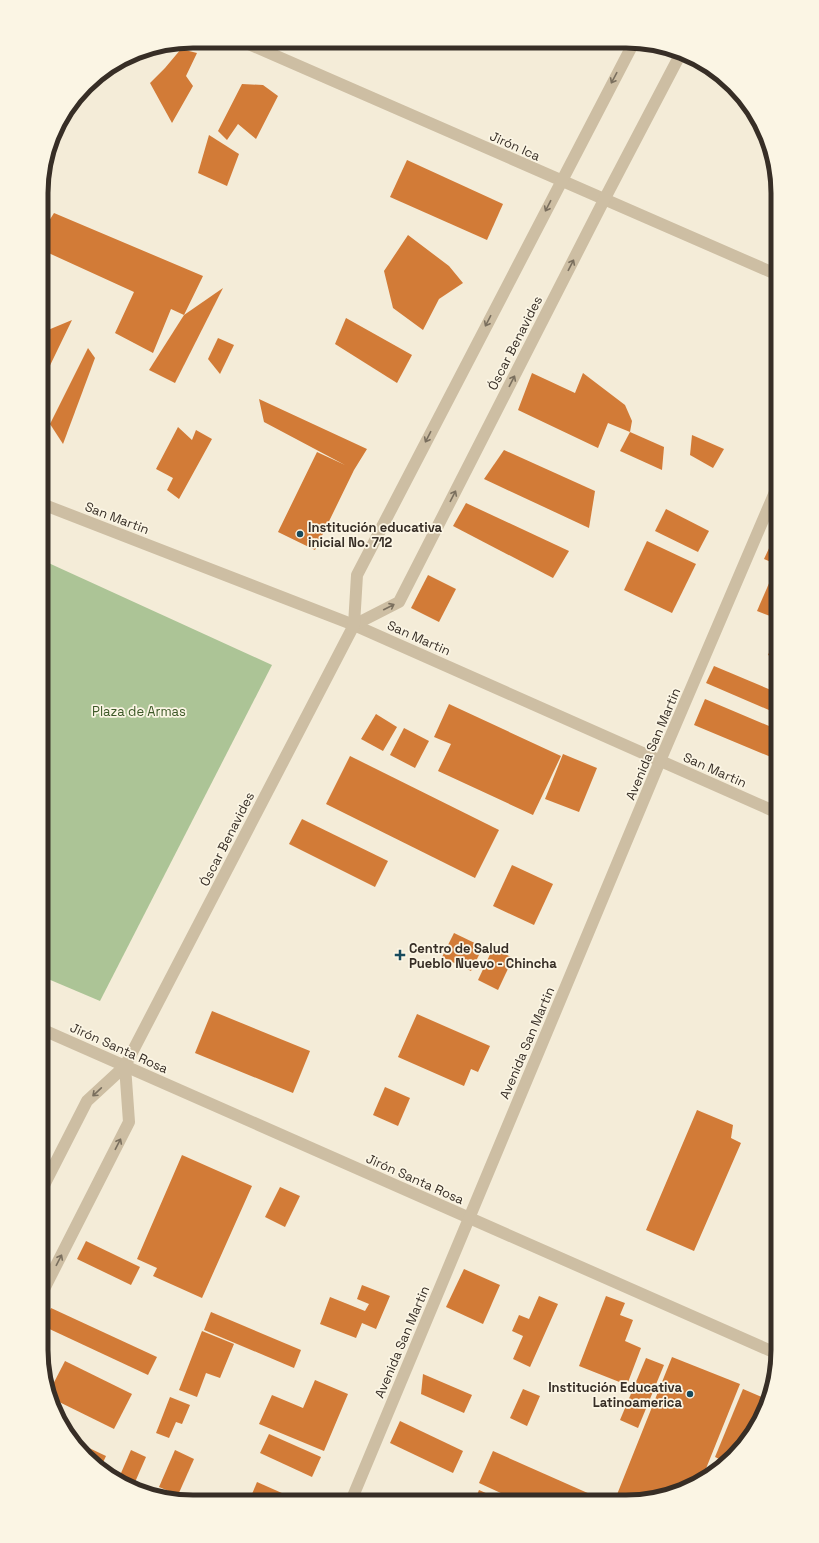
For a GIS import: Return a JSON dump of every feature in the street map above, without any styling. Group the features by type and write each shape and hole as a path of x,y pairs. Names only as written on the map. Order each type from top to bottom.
{"street":[{"name":"Jirón Ica","path":"258,48 771,272"},
{"name":"Óscar Benavides","path":"125,1066 354,625 357,574 631,48"},
{"name":"Óscar Benavides","path":"354,625 399,602 678,58"},
{"name":"Avenida San Martin","path":"354,1495 660,761 771,501"},
{"name":"San Martin","path":"48,506 354,625 771,810"},
{"name":"Jirón Santa Rosa","path":"48,1032 771,1351"},
{"path":"48,1177 87,1101 125,1066"},
{"path":"48,1281 129,1122 125,1066"}],"green space":[{"name":"Plaza de Armas","path":"48,563 272,665 100,1001 48,979"}],"building":[{"path":"181,49 197,53 186,76 193,86 172,123 150,83"},
{"path":"242,84 263,85 278,96 256,139 238,124 227,140 218,131"},
{"path":"209,135 239,154 227,186 198,173"},
{"path":"407,160 503,204 487,240 390,197"},
{"path":"54,213 203,276 184,315 171,309 153,353 115,333 134,292 48,253 48,222"},
{"path":"408,235 449,266 463,283 439,299 423,330 393,308 384,271"},
{"path":"223,288 175,383 149,370 184,315"},
{"path":"346,318 412,355 397,383 335,344"},
{"path":"72,320 48,370 48,330"},
{"path":"218,338 234,345 220,374 208,359"},
{"path":"88,348 95,358 63,444 50,424"},
{"path":"532,373 575,393 583,373 625,405 632,421 630,432 608,423 598,448 518,410"},
{"path":"259,399 367,449 354,470 315,550 278,532 317,452 345,465 264,422"},
{"path":"178,427 192,440 196,430 212,439 179,499 167,490 173,478 156,469"},
{"path":"630,432 664,447 662,470 620,451"},
{"path":"692,435 724,449 713,468 690,455"},
{"path":"504,450 595,491 589,528 484,479"},
{"path":"466,503 569,551 553,578 453,526"},
{"path":"666,509 709,531 698,552 655,531"},
{"path":"647,541 696,564 672,613 624,590"},
{"path":"771,544 771,562 764,559"},
{"path":"428,575 456,589 439,622 411,608"},
{"path":"770,581 771,616 757,611"},
{"path":"771,648 771,656 768,655"},
{"path":"714,666 771,690 771,711 706,683"},
{"path":"705,699 771,727 771,757 694,725"},
{"path":"449,704 561,756 533,815 438,771 451,744 434,737"},
{"path":"376,714 397,727 383,751 361,739"},
{"path":"404,728 429,741 415,768 390,755"},
{"path":"563,754 597,768 579,812 545,799"},
{"path":"350,756 499,830 475,878 326,804"},
{"path":"302,819 388,861 375,887 289,844"},
{"path":"512,865 553,884 534,925 493,906"},
{"path":"454,933 483,947 471,971 442,957"},
{"path":"493,948 513,958 498,990 478,980"},
{"path":"212,1011 310,1051 293,1093 195,1053"},
{"path":"417,1014 490,1046 478,1072 471,1069 464,1086 398,1057"},
{"path":"385,1087 410,1098 398,1126 373,1115"},
{"path":"697,1110 733,1125 731,1138 741,1143 694,1251 646,1230"},
{"path":"182,1155 252,1186 202,1298 153,1276 157,1268 137,1259"},
{"path":"280,1187 300,1196 285,1227 265,1217"},
{"path":"86,1241 140,1267 131,1285 77,1259"},
{"path":"464,1269 500,1285 483,1324 446,1307"},
{"path":"362,1285 390,1296 376,1329 362,1323 356,1338 320,1324 330,1297 365,1311 369,1304 357,1299"},
{"path":"539,1296 558,1304 530,1367 513,1359 523,1336 512,1331 519,1315 529,1319"},
{"path":"606,1296 625,1303 620,1315 633,1320 625,1341 641,1348 627,1385 579,1366"},
{"path":"51,1308 157,1357 148,1375 48,1328 48,1315"},
{"path":"211,1312 301,1350 294,1368 204,1330"},
{"path":"202,1331 234,1344 220,1378 206,1373 197,1397 179,1390"},
{"path":"672,1357 740,1384 704,1473 682,1484 664,1490 636,1495 617,1495"},
{"path":"646,1358 664,1365 638,1428 620,1420"},
{"path":"65,1361 132,1394 114,1429 57,1401 52,1385"},
{"path":"423,1374 472,1395 464,1413 421,1394"},
{"path":"315,1380 348,1394 324,1451 259,1424 272,1395 303,1408"},
{"path":"523,1389 540,1396 527,1426 510,1418"},
{"path":"743,1389 763,1397 752,1423 735,1446 721,1460 715,1457"},
{"path":"170,1397 190,1405 182,1424 176,1422 169,1438 156,1433"},
{"path":"400,1421 463,1451 453,1473 390,1443"},
{"path":"269,1434 321,1457 312,1477 260,1453"},
{"path":"84,1445 106,1456 103,1463"},
{"path":"131,1450 146,1457 135,1483 120,1476"},
{"path":"175,1450 194,1459 178,1494 159,1487"},
{"path":"493,1451 592,1495 505,1495 479,1483"},
{"path":"257,1482 286,1495 252,1495"},
{"path":"479,1490 490,1495 477,1495"}],"place":[{"name":"Institución educativa inicial No. 712","path":"300,534"},
{"name":"Centro de Salud Pueblo Nuevo - Chincha","path":"400,955"},
{"name":"Institución Educativa Latinoamerica","path":"690,1394"}]}
